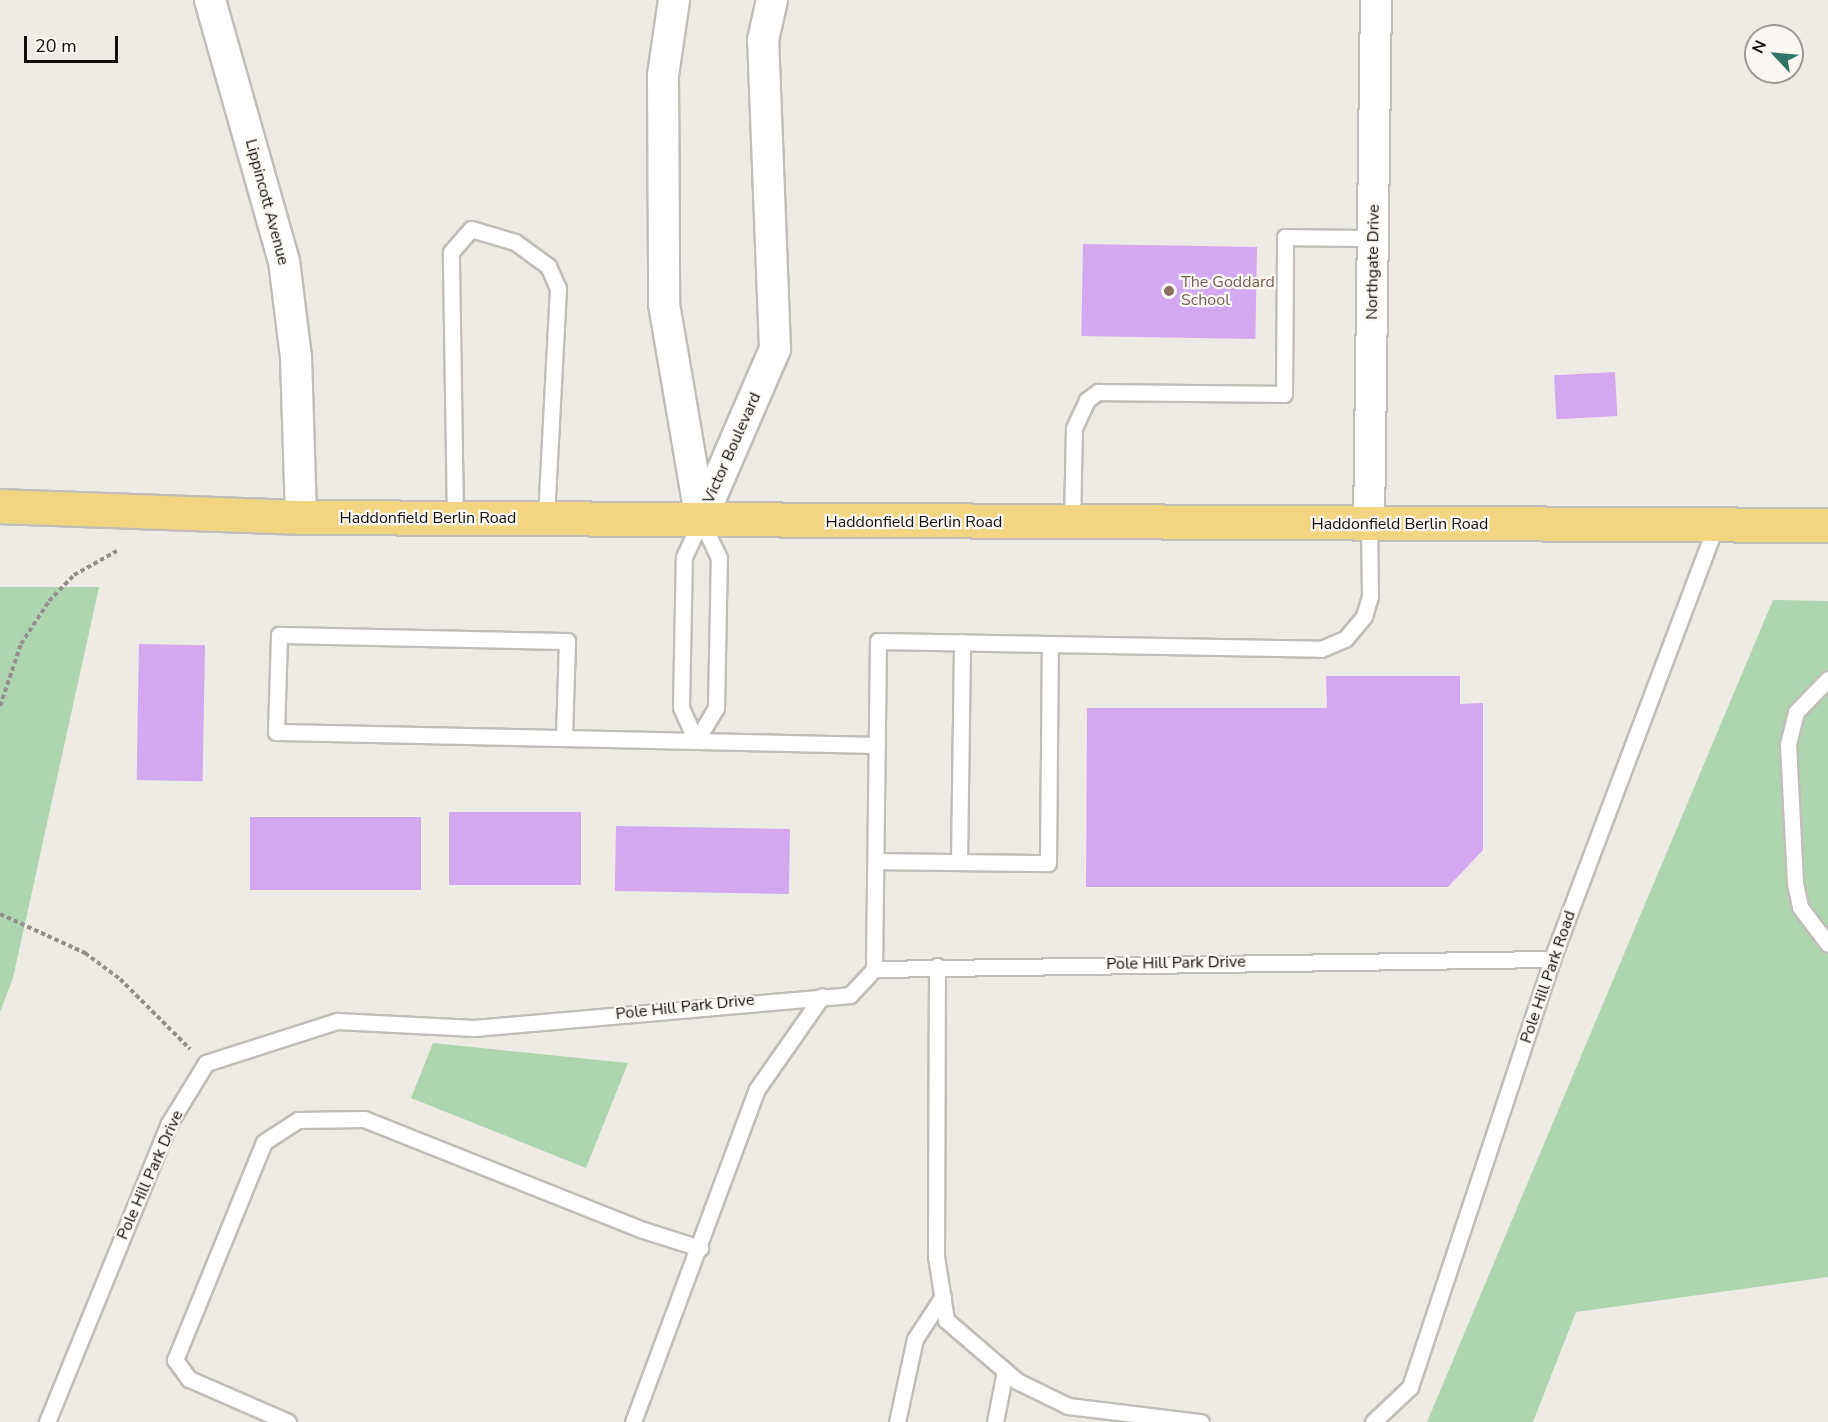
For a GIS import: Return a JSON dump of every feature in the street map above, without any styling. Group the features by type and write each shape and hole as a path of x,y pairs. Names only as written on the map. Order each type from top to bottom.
{"main road":[{"name":"Haddonfield Berlin Road","path":"0,506 301,517 1369,525 1717,523 1828,525"}],"street":[{"name":"Lippincott Avenue","path":"210,0 284,261 296,357 301,517"},
{"name":"Victor Boulevard","path":"674,0 663,75 664,304 701,520"},
{"name":"Victor Boulevard","path":"701,520 776,349 763,40 772,0"},
{"name":"Northgate Drive","path":"1369,525 1376,0"}],"lane":[{"path":"455,518 450,252 471,229 515,242 548,266 558,288 546,519"},
{"path":"1072,523 1074,428 1094,394 1284,394 1286,237 1373,238"},
{"path":"696,741 681,707 684,557 701,520"},
{"path":"696,741 716,708 719,558 701,520"},
{"name":"Pole Hill Park Road","path":"1373,1422 1410,1387 1552,959 1717,523"},
{"path":"874,969 878,641 1050,645 1331,646 1356,628 1368,606 1369,525"},
{"path":"564,738 567,641 279,635 276,732 877,745"},
{"path":"959,862 962,642"},
{"path":"876,861 1048,863 1050,645"},
{"path":"1828,679 1796,712 1788,744 1795,883 1800,907 1828,944"},
{"name":"Pole Hill Park Drive","path":"47,1422 168,1125 206,1063 337,1021 474,1028 850,995 874,969 937,966 1552,959"},
{"path":"937,966 936,1256 946,1320 1005,1371 1068,1406 1201,1422"},
{"path":"633,1422 700,1248 757,1089 822,996"},
{"path":"288,1422 189,1380 176,1360 264,1142 298,1120 364,1119 643,1230 700,1248"},
{"path":"897,1422 915,1340 943,1296"},
{"path":"994,1422 1005,1371"}],"path":[{"path":"0,706 21,644 49,601 74,575 117,551"},
{"path":"0,914 85,953 120,979 206,1063"}],"green space":[{"path":"0,587 99,587 13,978 0,1012"},
{"path":"1773,600 1828,601 1828,1277 1576,1312 1533,1422 1427,1422"},
{"path":"433,1043 628,1063 586,1168 411,1098"}],"building":[{"name":"The Goddard School","path":"1083,244 1257,247 1255,339 1081,336"},
{"path":"1615,372 1617,416 1556,419 1554,375"},
{"path":"139,644 205,645 203,781 137,780"},
{"path":"1326,676 1460,676 1460,704 1483,703 1483,850 1448,887 1086,887 1087,708 1327,708"},
{"path":"449,812 581,812 581,885 449,885"},
{"path":"250,817 421,817 421,890 250,890"},
{"path":"616,826 790,829 789,894 615,891"}],"place":[{"name":"The Goddard School","path":"1169,291"}]}
